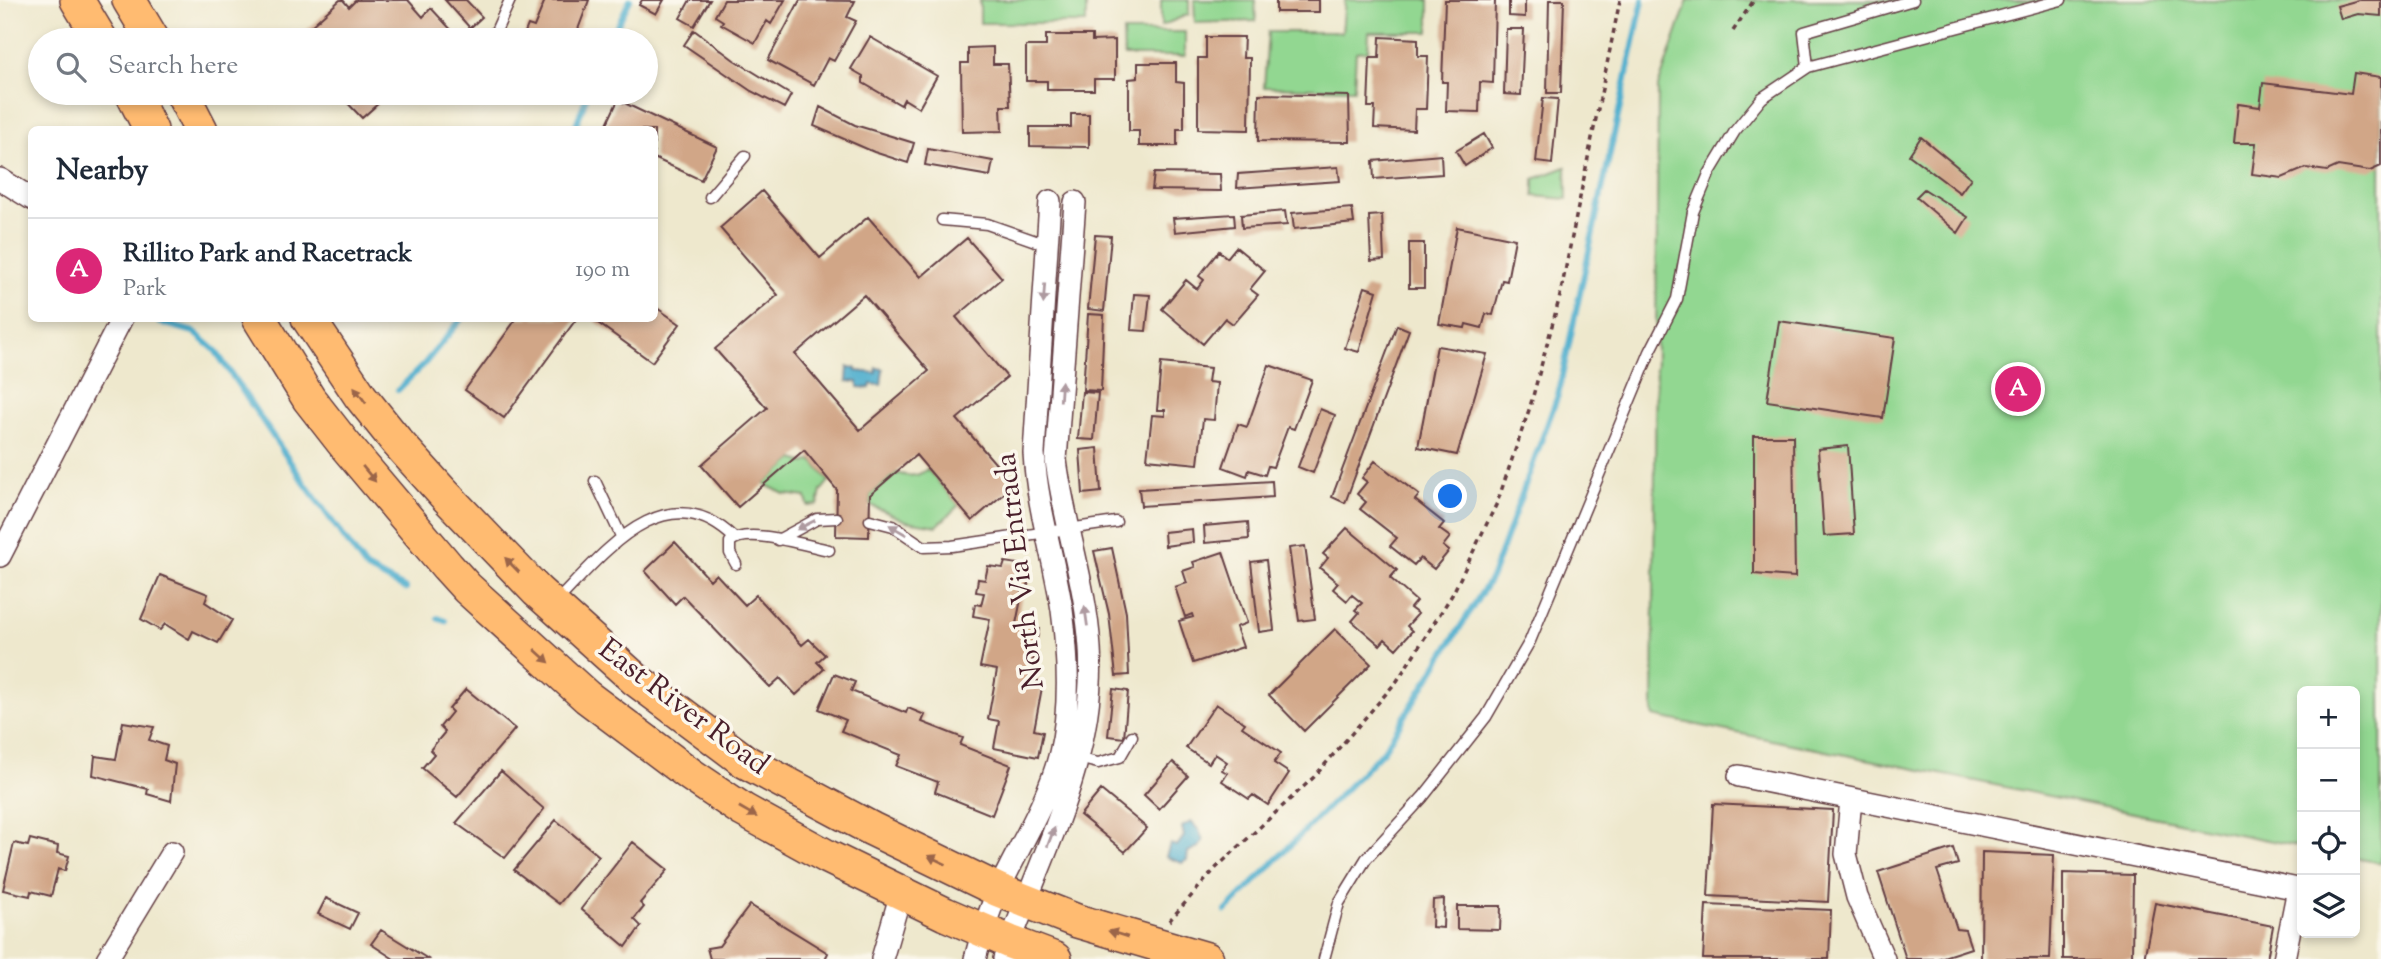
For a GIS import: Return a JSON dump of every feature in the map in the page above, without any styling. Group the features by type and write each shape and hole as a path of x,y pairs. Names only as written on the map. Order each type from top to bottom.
{"main road":[{"path":"78,0 95,28"},
{"path":"129,0 146,28"},
{"path":"138,105 149,126"},
{"path":"188,105 199,126"},
{"name":"East River Road","path":"262,322 323,418 447,566 467,588 587,697 691,775 743,810 901,893 993,948 1055,959"},
{"name":"East River Road","path":"311,322 360,397 398,443 553,606 635,679 746,762 872,829 1012,895 1077,921 1207,959"}],"street":[{"path":"0,179 28,196"},
{"name":"North Via Entrada","path":"993,948 1060,753 1066,704 1066,652 1062,609 1035,487 1034,453 1050,201"},
{"name":"North Via Entrada","path":"993,948 1012,895 1070,789 1089,690 1090,649 1086,613 1060,492 1056,460 1076,202"},
{"path":"0,556 120,322"},
{"path":"1739,776 2298,889 2284,959"},
{"path":"1851,799 1846,853 1857,897 1884,959"},
{"path":"107,959 172,852"},
{"path":"882,959 901,893"}],"lane":[{"path":"497,28 510,0"},
{"path":"1808,67 1804,32 1913,0"},
{"path":"1324,959 1339,903 1366,859 1423,797 1486,717 1530,641 1650,352 1677,299 1693,212 1709,174 1735,131 1762,98 1808,67 2061,0"},
{"path":"710,197 745,156"},
{"path":"942,220 987,224 1047,245"},
{"path":"595,481 621,537"},
{"path":"553,606 621,537 636,526 661,516 704,517 734,538"},
{"path":"778,540 817,519 837,518"},
{"path":"870,520 893,526 924,547 952,546 1116,522"},
{"path":"734,538 748,534 829,550"},
{"path":"734,538 730,547 736,564"},
{"path":"1077,758 1098,763 1120,757 1132,736"}],"path":[{"path":"1149,944 1217,867 1314,777 1397,681 1452,595 1497,503 1530,407 1560,296 1620,0"},
{"path":"1734,31 1754,0"}],"green space":[{"path":"980,0 1086,0 1086,23 980,23"},
{"path":"1161,0 1189,0 1189,14 1161,26"},
{"path":"1194,0 1255,0 1256,21 1195,23"},
{"path":"1345,0 1429,0 1429,32 1369,32 1368,51 1356,52 1354,89 1264,87 1268,32 1342,32"},
{"path":"1688,0 2381,0 2381,863 2360,859 2360,686 2297,686 2297,846 1653,716 1658,87"},
{"path":"1123,32 1185,32 1185,56 1124,56"},
{"path":"1566,167 1567,199 1534,196 1534,179"},
{"path":"794,459 805,463 812,460 829,481 821,491 818,505 808,506 806,497 784,494 764,484"},
{"path":"927,469 959,505 937,526 906,521 870,505 870,495 895,473 912,476"}],"water":[{"path":"848,367 856,368 856,371 876,373 877,368 883,369 881,385 858,387 858,382 847,381"},
{"path":"1191,822 1199,830 1203,841 1199,847 1188,852 1187,860 1182,863 1166,857 1170,844 1177,846 1184,836 1182,827"}],"building":[{"path":"340,0 349,7 356,0 408,0 423,17 431,8 449,28 309,28"},
{"path":"445,0 466,0 482,17 470,28"},
{"path":"545,0 589,0 578,28 527,28 528,25 534,27"},
{"path":"642,0 664,0 656,14 639,5"},
{"path":"690,0 710,0 694,26 680,18"},
{"path":"724,0 785,0 771,24 767,21 755,43 721,24 723,21 715,16"},
{"path":"800,0 855,1 847,17 856,21 834,61 828,58 814,85 768,60"},
{"path":"1276,0 1319,0 1319,12 1276,12"},
{"path":"1445,0 1495,0 1493,83 1480,82 1479,112 1446,111 1447,82 1442,82"},
{"path":"1509,0 1525,0 1525,17 1509,16"},
{"path":"1549,0 1564,0 1561,93 1547,93"},
{"path":"2359,0 2381,0 2381,16 2358,14 2341,19 2337,6"},
{"path":"1506,29 1524,29 1521,95 1504,94"},
{"path":"694,30 734,60 791,95 784,108 751,91 684,45"},
{"path":"1046,35 1092,35 1092,41 1115,40 1115,79 1094,79 1094,90 1047,90 1047,81 1026,81 1026,46 1046,46"},
{"path":"870,37 937,76 919,108 904,99 901,105 863,83 863,76 851,69"},
{"path":"1206,37 1244,37 1243,58 1250,58 1249,130 1198,129 1198,58 1206,58"},
{"path":"1380,37 1418,39 1418,56 1428,56 1426,109 1415,109 1414,130 1374,128 1375,107 1368,107 1370,58 1379,58"},
{"path":"993,47 993,64 1008,64 1010,106 1001,106 1002,131 962,132 961,63 968,63 968,48"},
{"path":"1138,63 1176,63 1176,82 1184,83 1184,129 1177,129 1177,146 1139,146 1139,131 1129,131 1129,79 1138,78"},
{"path":"2354,73 2381,77 2381,166 2370,171 2338,166 2327,171 2306,168 2282,178 2252,174 2256,143 2234,143 2238,104 2260,107 2263,83 2351,94"},
{"path":"1259,94 1349,96 1350,142 1258,141"},
{"path":"1543,98 1558,99 1552,164 1536,162"},
{"path":"350,105 377,105 362,118"},
{"path":"616,105 629,105 717,147 701,180 658,160 658,126 606,126"},
{"path":"820,107 855,125 914,143 908,163 874,152 814,126"},
{"path":"1071,114 1089,114 1089,147 1030,146 1030,127 1071,127"},
{"path":"1484,134 1492,148 1465,166 1456,151"},
{"path":"1921,137 1971,178 1960,193 1909,155"},
{"path":"928,149 993,161 990,176 925,165"},
{"path":"1441,155 1442,174 1374,179 1373,161"},
{"path":"1338,167 1340,181 1237,188 1238,174"},
{"path":"1154,173 1220,174 1221,191 1152,190"},
{"path":"1924,189 1968,217 1958,233 1916,197"},
{"path":"762,191 820,258 868,217 921,277 967,238 1002,278 956,317 1007,377 957,419 1014,485 972,521 916,455 870,495 869,537 836,536 837,490 804,450 738,507 701,465 767,408 715,349 778,295 720,228","holes":["864,295 929,371 860,430 795,354"]},
{"path":"1352,208 1354,223 1294,229 1292,213"},
{"path":"1285,211 1287,225 1242,228 1241,215"},
{"path":"1234,214 1235,226 1175,232 1173,218"},
{"path":"1382,215 1384,260 1371,261 1369,216"},
{"path":"1457,227 1515,239 1507,281 1502,280 1493,315 1486,314 1482,328 1466,324 1465,328 1439,324"},
{"path":"1095,235 1111,236 1104,311 1088,309"},
{"path":"1409,243 1424,243 1424,288 1409,288"},
{"path":"1236,247 1265,271 1250,289 1258,295 1233,324 1225,318 1203,344 1162,309 1186,280 1197,289 1204,280 1199,276 1219,251 1227,258"},
{"path":"1365,287 1377,291 1359,352 1345,348"},
{"path":"1134,294 1150,295 1146,331 1131,330"},
{"path":"658,309 680,324 652,362 597,322 658,322"},
{"path":"1088,314 1104,315 1101,391 1083,390"},
{"path":"1779,321 1895,338 1883,418 1767,401"},
{"path":"514,322 574,322 504,418 465,390"},
{"path":"1397,325 1409,330 1345,503 1332,497"},
{"path":"1437,346 1487,354 1457,455 1418,447"},
{"path":"1161,363 1210,368 1208,382 1217,383 1214,420 1203,419 1198,464 1147,459 1152,415 1165,416 1165,410 1157,410"},
{"path":"1269,365 1312,380 1294,429 1288,427 1273,467 1268,466 1265,475 1249,470 1247,476 1223,467 1238,424 1247,427"},
{"path":"1082,392 1098,393 1094,440 1078,439"},
{"path":"1320,409 1335,415 1313,473 1298,467"},
{"path":"1754,436 1793,436 1795,577 1754,574"},
{"path":"1848,446 1854,534 1824,536 1818,449"},
{"path":"1098,448 1101,492 1083,494 1080,450"},
{"path":"1375,461 1419,495 1415,500 1444,523 1439,529 1450,537 1443,546 1449,551 1434,569 1420,558 1414,565 1390,546 1397,538 1360,509 1366,502 1357,494 1367,482 1362,478"},
{"path":"1272,481 1273,497 1141,506 1139,489"},
{"path":"1248,522 1249,539 1205,543 1204,526"},
{"path":"1347,528 1397,570 1390,578 1416,601 1410,608 1418,614 1407,626 1412,631 1396,649 1385,639 1380,645 1352,621 1359,613 1355,610 1362,603 1352,595 1347,601 1333,589 1338,583 1320,568 1328,558 1323,554"},
{"path":"1192,529 1193,542 1165,546 1164,532"},
{"path":"675,542 710,580 716,574 745,605 756,595 802,645 809,639 825,655 817,662 824,669 796,695 780,678 770,687 683,596 675,604 645,571"},
{"path":"1305,546 1315,619 1299,621 1289,548"},
{"path":"1112,548 1126,613 1129,675 1116,676 1109,614 1094,551"},
{"path":"1223,552 1247,623 1236,627 1243,647 1193,663 1179,621 1193,617 1192,614 1185,617 1175,587 1187,583 1183,571 1195,567 1193,562"},
{"path":"1266,560 1274,630 1259,632 1251,562"},
{"path":"1005,562 1018,564 1017,572 1030,575 1027,590 1023,589 1016,624 1039,629 1029,679 1043,682 1034,730 1043,732 1038,757 994,748 999,721 988,719 997,670 980,667 990,619 973,616 975,604 981,605 984,593 976,592 978,579 985,580 988,566 1003,568"},
{"path":"160,575 208,594 205,602 232,620 218,643 193,631 189,639 165,624 160,630 141,619"},
{"path":"1335,629 1371,664 1304,731 1269,695"},
{"path":"834,674 855,682 851,691 906,713 908,708 925,715 922,722 963,738 960,745 1011,765 992,815 935,792 938,782 896,766 901,755 841,731 846,720 819,709"},
{"path":"466,689 515,729 457,797 422,768 434,754 430,750 445,732 440,727 452,712 449,709"},
{"path":"1113,689 1128,691 1124,738 1108,736"},
{"path":"1216,704 1245,723 1242,727 1281,753 1274,763 1289,773 1268,805 1253,795 1249,799 1222,781 1227,773 1222,770 1227,762 1215,754 1209,763 1186,748"},
{"path":"123,722 154,727 149,740 167,746 164,760 175,764 171,801 147,794 148,789 93,775 95,756 116,759"},
{"path":"1173,762 1188,776 1159,809 1144,795"},
{"path":"501,771 544,809 505,858 456,823"},
{"path":"1101,790 1147,828 1125,852 1080,815"},
{"path":"1713,804 1833,810 1828,902 1708,896"},
{"path":"556,820 599,856 559,904 514,870"},
{"path":"30,839 58,846 57,853 69,856 65,871 58,869 51,896 31,891 30,896 3,890 14,843 28,846"},
{"path":"633,842 668,870 640,903 644,907 634,919 641,926 626,947 581,909"},
{"path":"1953,848 1958,864 1937,870 1957,929 1965,930 1971,948 1937,959 1906,959 1878,872"},
{"path":"1982,852 2054,855 2050,959 1981,959"},
{"path":"2063,873 2133,875 2132,959 2063,959"},
{"path":"326,898 358,913 350,929 318,914"},
{"path":"1444,899 1443,928 1432,927 1433,900"},
{"path":"2155,903 2273,926 2267,959 2144,959"},
{"path":"750,905 828,953 825,959 710,959 707,948 719,946"},
{"path":"1706,905 1831,910 1829,959 1703,959"},
{"path":"1457,906 1501,906 1500,930 1457,929"},
{"path":"381,930 428,959 394,959 371,944"}],"waterway":[{"path":"616,28 630,0"},
{"path":"1226,911 1384,750 1492,576 1558,395 1643,0"},
{"path":"576,126 583,105"},
{"path":"159,322 194,332 215,350 303,481 366,568 406,589"},
{"path":"398,390 425,363 459,322"},
{"path":"438,618 445,621"}],"place":[{"name":"Rillito Park and Racetrack","path":"2018,389"}]}
